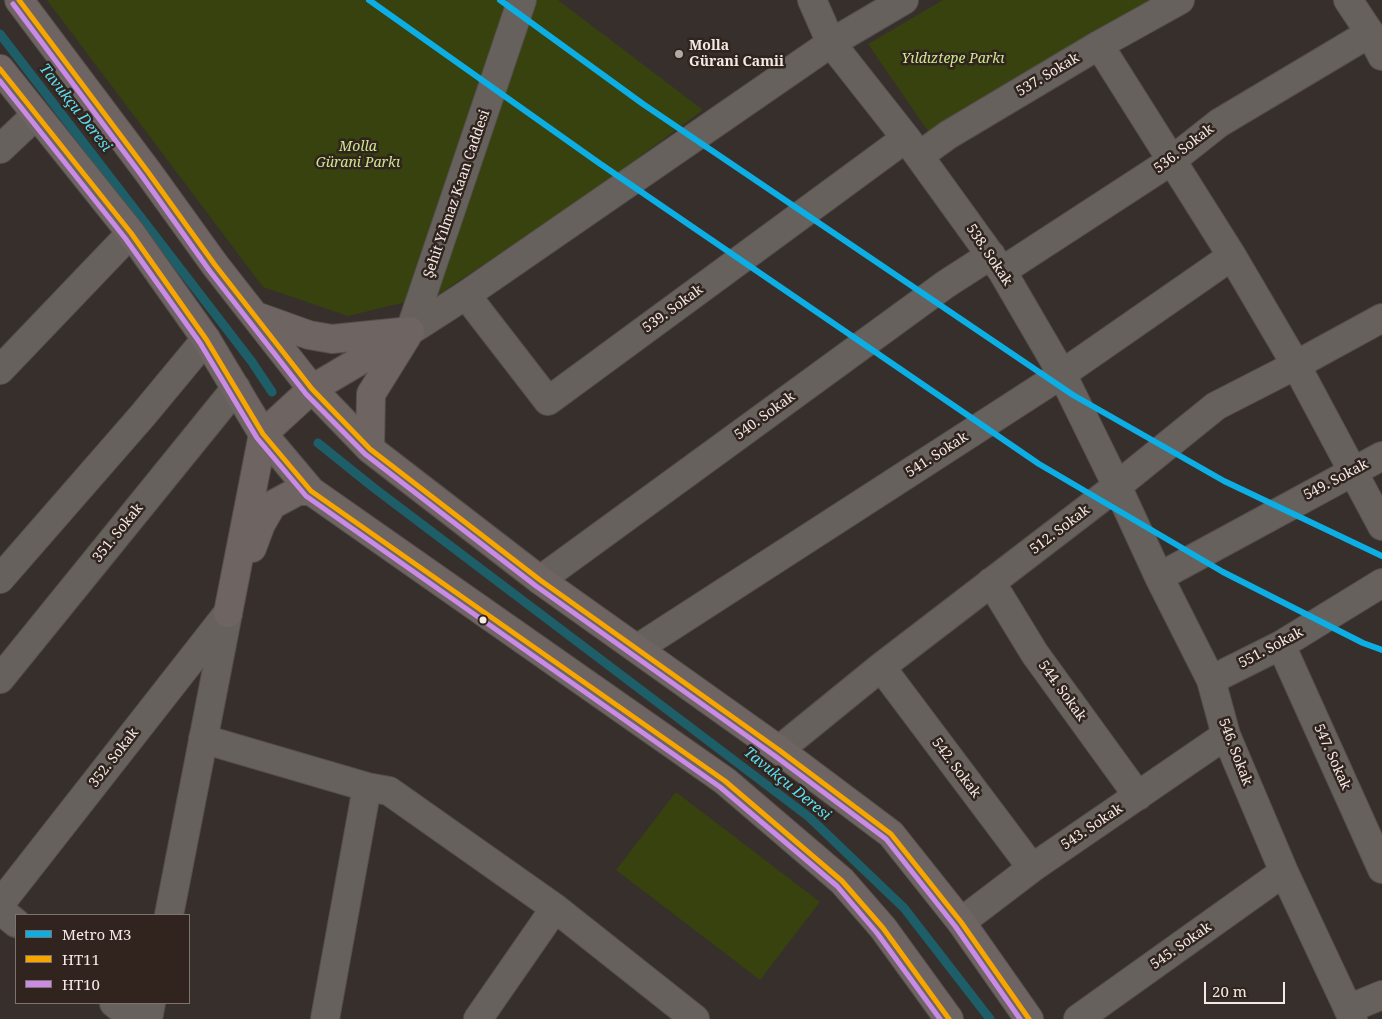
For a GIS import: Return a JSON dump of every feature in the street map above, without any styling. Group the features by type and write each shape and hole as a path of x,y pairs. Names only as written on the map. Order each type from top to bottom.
{"main road":[{"path":"19,0 215,265 312,389 370,449 540,580 779,750 891,834 961,922 1029,1019"},
{"path":"0,69 130,233 206,339 263,434 311,491 725,780 842,881 883,928 949,1019"},
{"path":"256,316 309,335 332,339 410,331"},
{"path":"228,613 263,434 312,389 410,331"},
{"path":"370,449 371,394 410,331"},
{"path":"228,613 261,524 272,505 298,491 311,491"}],"street":[{"name":"Şehit Yılmaz Kaan Caddesi","path":"410,331 522,0"},
{"name":"538. Sokak","path":"812,0 831,43 913,147 996,263 1062,374 1118,486"},
{"path":"410,331 466,295 831,43 904,0"},
{"name":"537. Sokak","path":"913,147 948,135 1099,45 1180,0"},
{"path":"1348,0 1376,45"},
{"path":"1099,45 1232,256 1296,365 1382,526"},
{"name":"536. Sokak","path":"996,263 1171,161 1218,123 1376,45"},
{"path":"0,150 36,115"},
{"name":"539. Sokak","path":"466,295 548,401 913,147"},
{"path":"0,370 130,233"},
{"name":"541. Sokak","path":"638,648 1062,374 1232,256"},
{"name":"540. Sokak","path":"540,580 938,290 996,263"},
{"name":"512. Sokak","path":"779,750 881,667 1118,486 1216,406 1382,318"},
{"path":"0,579 206,339"},
{"name":"351. Sokak","path":"0,679 236,388"},
{"name":"549. Sokak","path":"1159,577 1382,456"},
{"name":"546. Sokak","path":"1118,486 1159,577 1211,680 1226,735 1284,872 1350,1014"},
{"name":"544. Sokak","path":"991,582 1035,654 1138,796"},
{"name":"551. Sokak","path":"1211,680 1281,645 1382,583"},
{"path":"169,914 228,613"},
{"name":"352. Sokak","path":"0,904 228,613"},
{"name":"547. Sokak","path":"1281,645 1382,869"},
{"name":"542. Sokak","path":"881,667 1032,868"},
{"name":"543. Sokak","path":"961,922 1032,868 1226,735"},
{"path":"203,740 389,792 555,908 695,1019"},
{"path":"325,1019 367,787"},
{"name":"545. Sokak","path":"1078,1019 1284,872"},
{"path":"478,1019 555,908"},
{"path":"0,910 15,922"},
{"path":"1350,1014 1382,995"},
{"path":"115,1004 134,1019"},
{"path":"148,1019 151,1004"}],"green space":[{"name":"Molla Gürani Parkı","path":"47,0 558,0 703,110 577,203 439,294 348,316 263,287"},
{"name":"Yıldıztepe Parkı","path":"943,0 1163,0 932,137 868,44"},
{"path":"676,792 820,902 760,980 616,870"}],"waterway":[{"name":"Tavukçu Deresi","path":"0,34 252,362 272,392"},
{"name":"Tavukçu Deresi","path":"318,443 374,488 809,817 904,908 990,1019"}],"metro line":[{"name":"M3","path":"369,0 599,163 1039,464 1223,572 1363,643 1382,650"},
{"name":"M3","path":"500,0 643,104 1073,395 1224,481 1382,556"}],"transit line":[{"name":"HT11","path":"19,0 215,265 312,389 370,449 540,580 779,750 891,834 961,922 1029,1019"},
{"name":"HT10","path":"13,4 142,176 209,270 306,394 365,454 536,586 775,756 886,839 955,926 1020,1019"},
{"name":"HT11","path":"0,69 131,233 206,339 263,434 311,491 725,781 842,881 883,928 949,1019"},
{"name":"HT10","path":"0,81 125,238 200,343 257,438 306,496 720,787 837,886 877,933 940,1019"}],"place":[{"name":"Molla Gürani Camii","path":"679,54"}]}
